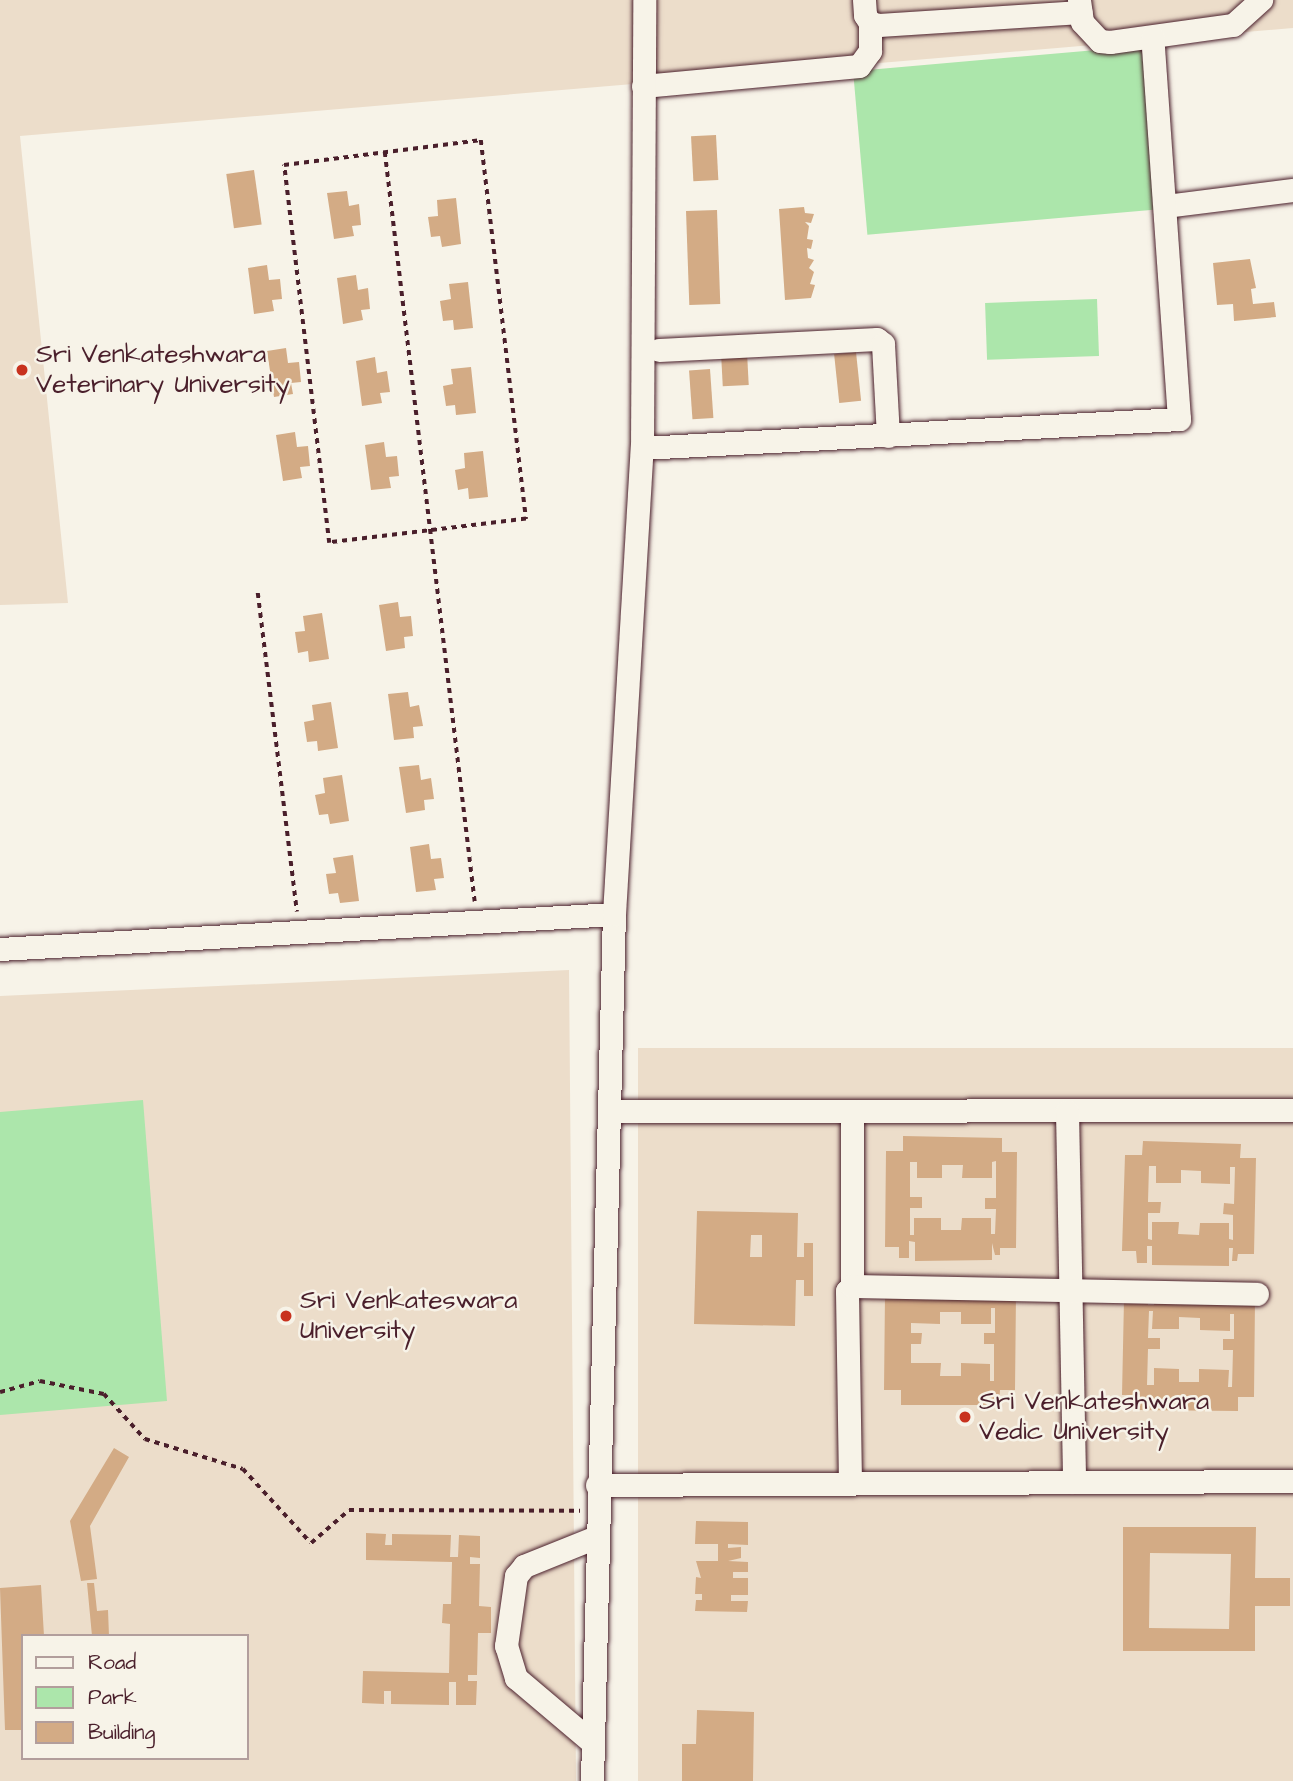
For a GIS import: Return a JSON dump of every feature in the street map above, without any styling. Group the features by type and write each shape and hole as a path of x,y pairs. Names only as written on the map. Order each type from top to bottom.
{"lane":[{"path":"592,1781 596,1511 611,1111 614,914 642,448 643,0"},
{"path":"643,86 859,66 870,51 870,23 864,0"},
{"path":"870,23 1080,6 1082,22 1100,41 1152,37 1233,25 1261,0"},
{"path":"642,448 1179,419 1152,37"},
{"path":"1166,206 1293,190"},
{"path":"659,350 877,339 883,344 888,436"},
{"path":"0,949 614,914"},
{"path":"611,1111 1293,1110"},
{"path":"850,1483 847,1291 852,1286 852,1111"},
{"path":"1067,1111 1074,1482"},
{"path":"852,1286 1257,1294"},
{"path":"597,1485 1293,1481"},
{"path":"593,1743 516,1678 506,1646 516,1576 524,1566 596,1537"}],"path":[{"path":"481,141 526,519 329,543 284,165 385,152 481,141"},
{"path":"385,152 477,922"},
{"path":"258,593 299,932"},
{"path":"0,1392 40,1381 104,1394 145,1439 243,1469 311,1543 349,1510 596,1511"}],"shaded area":[{"name":"Sri Venkateshwara Veterinary University","path":"0,0 1293,0 1293,28 20,136 68,603 0,605"},
{"name":"Sri Venkateswara University","path":"569,970 576,1781 0,1781 0,996"},
{"name":"Sri Venkateshwara Vedic University","path":"638,1048 1293,1048 1293,1781 638,1781"}],"green space":[{"path":"1142,46 1156,209 867,235 853,71"},
{"path":"1097,299 1099,356 987,360 985,303"},
{"path":"143,1100 167,1401 0,1415 0,1112"}],"building":[{"path":"716,135 718,180 693,181 691,136"},
{"path":"254,170 262,224 234,228 226,174"},
{"path":"347,191 349,206 359,204 361,225 352,226 354,236 334,239 327,193"},
{"path":"456,198 461,244 442,247 440,236 431,237 428,217 438,216 437,200"},
{"path":"804,207 805,213 814,214 811,223 805,222 809,226 807,239 813,240 811,249 807,248 808,258 814,260 809,268 814,272 810,284 815,285 811,298 785,300 779,209"},
{"path":"717,210 720,304 689,305 686,211"},
{"path":"1250,259 1256,288 1251,289 1253,304 1274,302 1276,317 1234,321 1233,304 1217,305 1213,263"},
{"path":"267,265 269,280 280,279 282,299 272,300 274,311 254,314 248,268"},
{"path":"356,275 358,290 368,288 370,309 361,310 363,320 343,324 337,278"},
{"path":"468,282 473,328 454,330 453,320 443,321 440,301 451,299 449,284"},
{"path":"286,348 288,363 299,362 301,382 291,383 293,394 274,397 267,351"},
{"path":"747,352 749,385 723,386 721,353"},
{"path":"856,352 861,401 839,403 834,354"},
{"path":"375,357 377,373 387,371 390,392 380,393 382,403 362,406 356,361"},
{"path":"471,367 476,413 456,415 455,405 446,406 443,386 453,384 451,369"},
{"path":"710,369 713,418 692,419 689,370"},
{"path":"295,432 297,447 308,446 310,466 300,467 302,478 283,481 276,435"},
{"path":"384,442 386,457 397,456 399,476 389,477 391,488 371,490 365,445"},
{"path":"483,451 488,497 469,499 468,488 458,490 455,470 465,468 464,453"},
{"path":"398,602 400,617 411,616 413,636 404,637 405,648 386,651 379,605"},
{"path":"322,613 329,659 309,662 308,651 298,653 295,632 305,631 303,616"},
{"path":"408,692 410,707 419,705 423,726 413,727 414,738 394,740 388,694"},
{"path":"331,702 338,748 318,751 317,741 307,742 304,722 314,720 312,705"},
{"path":"419,765 421,780 431,778 434,799 424,800 425,810 406,813 399,767"},
{"path":"342,775 349,821 330,824 328,814 319,815 315,795 325,793 323,778"},
{"path":"429,844 431,859 441,858 444,878 434,879 436,890 416,892 410,847"},
{"path":"353,855 359,901 340,903 338,893 329,894 326,874 336,873 333,858"},
{"path":"903,1136 1002,1138 1002,1152 1017,1152 1016,1248 1000,1248 1000,1255 995,1255 992,1243 992,1260 915,1261 915,1242 909,1241 909,1258 899,1258 899,1247 885,1247 886,1151 903,1151","holes":["996,1161 996,1198 985,1198 985,1209 996,1209 995,1234 991,1234 991,1218 962,1218 961,1230 941,1230 941,1218 914,1218 914,1235 910,1235 910,1208 922,1208 922,1197 910,1197 910,1162 917,1162 917,1178 942,1178 942,1165 963,1165 962,1178 992,1178 992,1162"]},
{"path":"1143,1141 1241,1144 1240,1158 1256,1158 1254,1254 1238,1254 1237,1261 1232,1261 1233,1248 1229,1248 1229,1266 1152,1265 1152,1246 1147,1246 1147,1263 1137,1263 1136,1251 1122,1251 1125,1155 1142,1155","holes":["1149,1166 1156,1166 1156,1183 1181,1183 1181,1170 1201,1171 1201,1183 1230,1184 1230,1167 1235,1167 1234,1204 1224,1203 1223,1214 1233,1215 1233,1240 1229,1239 1229,1223 1200,1223 1199,1235 1178,1234 1179,1222 1152,1222 1152,1240 1148,1239 1148,1213 1160,1213 1161,1202 1148,1202"]},
{"path":"697,1211 798,1213 797,1257 804,1257 804,1243 813,1243 813,1296 804,1296 804,1280 796,1280 795,1326 694,1324","holes":["751,1235 762,1235 762,1257 750,1257"]},
{"path":"1154,1286 1231,1288 1231,1305 1234,1293 1255,1300 1254,1397 1238,1397 1238,1411 1139,1410 1140,1395 1122,1395 1124,1299 1149,1288 1148,1305 1154,1305","holes":["1149,1311 1153,1311 1152,1329 1179,1329 1179,1317 1200,1318 1200,1330 1230,1331 1230,1314 1234,1314 1234,1339 1223,1339 1223,1350 1233,1350 1232,1387 1228,1387 1229,1370 1199,1369 1199,1382 1179,1382 1179,1369 1154,1368 1154,1385 1147,1385 1148,1349 1160,1349 1160,1338 1148,1338"]},
{"path":"885,1294 1016,1294 1015,1390 1000,1390 999,1405 901,1405 901,1390 884,1390","holes":["991,1308 995,1308 995,1333 984,1333 984,1344 994,1344 994,1381 990,1381 990,1364 961,1363 961,1376 940,1376 941,1363 911,1363 911,1344 921,1344 922,1333 911,1333 911,1323 940,1324 940,1312 961,1312 961,1324 991,1324"]},
{"path":"114,1448 129,1457 90,1526 97,1579 81,1581 70,1521"},
{"path":"696,1521 748,1522 748,1545 728,1544 728,1548 741,1547 741,1558 728,1561 748,1562 748,1572 733,1572 733,1578 748,1578 748,1595 731,1595 731,1601 748,1601 747,1612 695,1611 696,1600 702,1600 702,1594 695,1594 696,1577 701,1578 696,1561 718,1561 718,1544 695,1544"},
{"path":"1123,1527 1256,1527 1255,1578 1290,1578 1290,1606 1255,1606 1255,1651 1123,1651","holes":["1150,1553 1231,1554 1229,1629 1149,1628"]},
{"path":"366,1533 386,1534 385,1545 392,1545 392,1534 451,1535 450,1557 458,1557 459,1535 480,1536 480,1558 470,1557 470,1564 480,1564 479,1606 491,1607 491,1633 478,1633 477,1675 468,1675 468,1681 477,1681 476,1705 456,1705 456,1682 449,1682 449,1705 391,1704 391,1691 384,1691 384,1704 362,1703 363,1671 449,1673 450,1624 442,1623 443,1604 451,1604 452,1562 366,1560"},
{"path":"87,1583 94,1583 97,1611 108,1610 109,1634 92,1634"},
{"path":"41,1585 44,1634 21,1634 21,1730 5,1730 0,1588"},
{"path":"697,1710 754,1712 753,1781 682,1781 682,1744 696,1744"}],"place":[{"name":"Sri Venkateshwara Veterinary University","path":"22,370"},
{"name":"Sri Venkateswara University","path":"286,1316"},
{"name":"Sri Venkateshwara Vedic University","path":"965,1417"}]}
